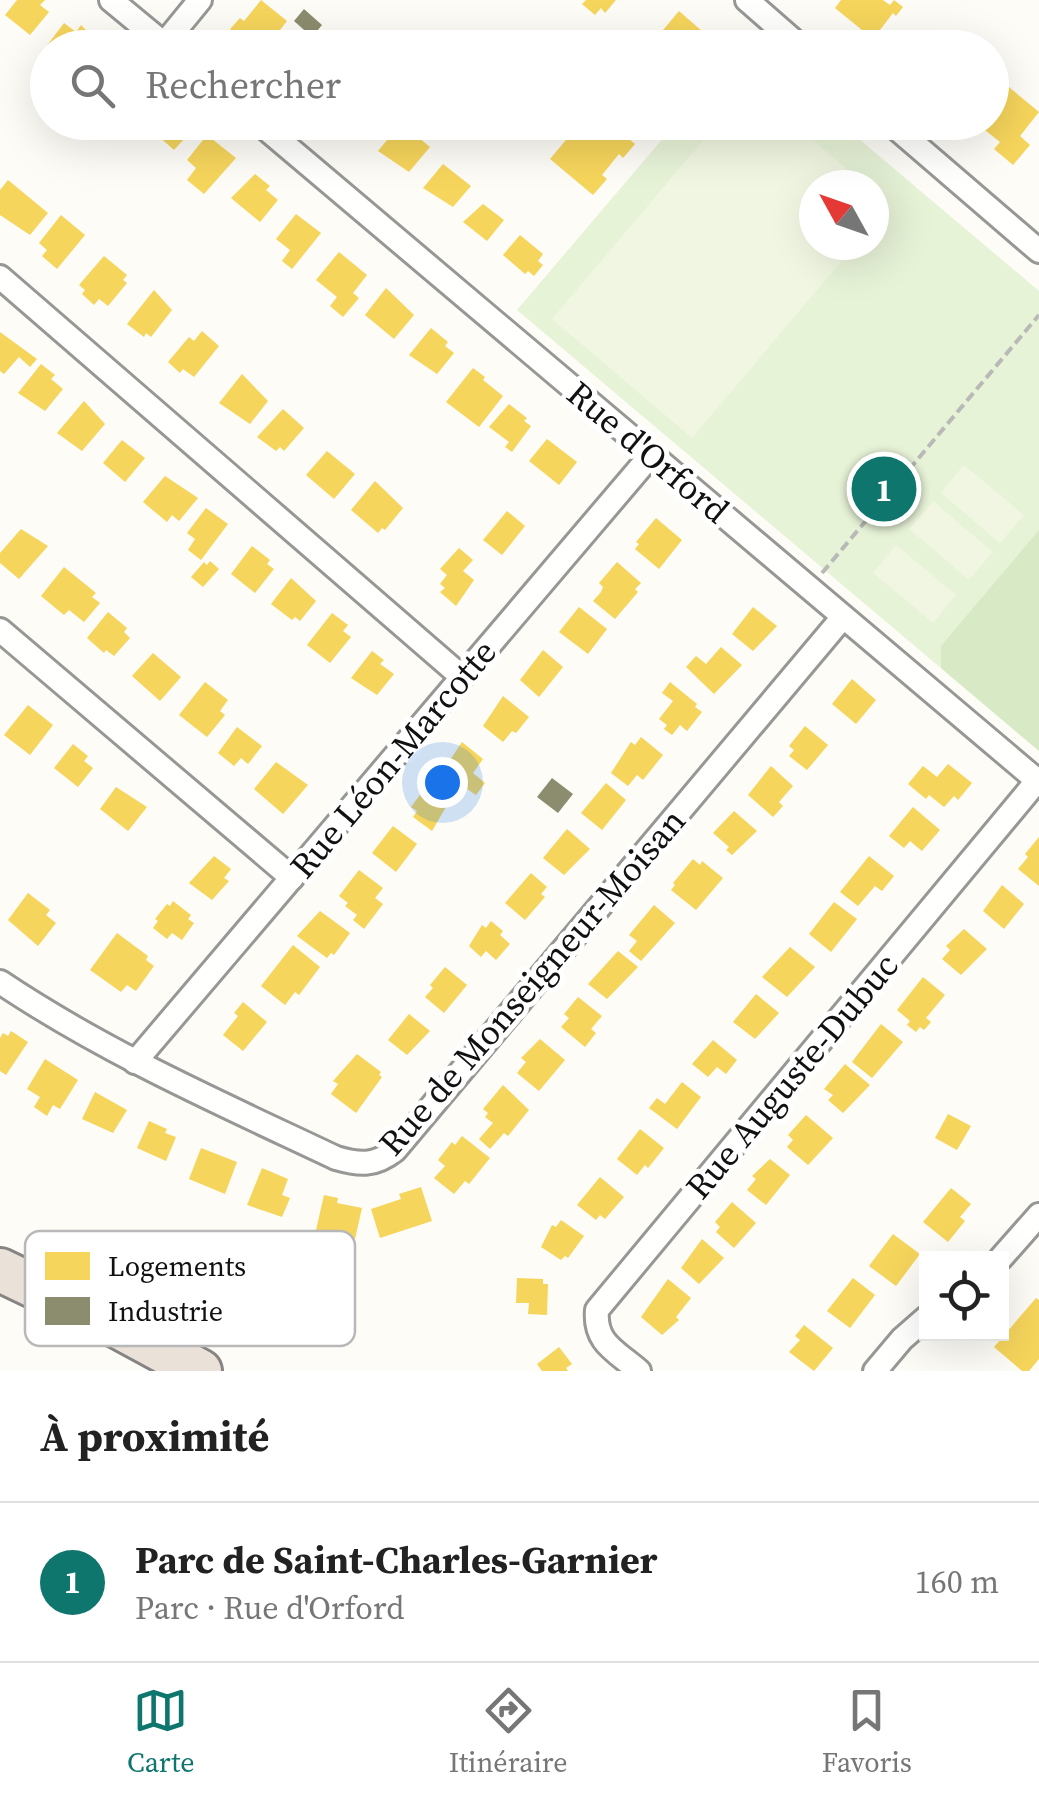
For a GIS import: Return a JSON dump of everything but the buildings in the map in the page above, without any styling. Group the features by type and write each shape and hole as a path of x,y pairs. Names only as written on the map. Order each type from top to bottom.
{"highway":[{"path":"0,1270 25,1282"},
{"path":"154,1346 200,1371"}],"street":[{"path":"111,0 148,30"},
{"path":"178,30 200,0"},
{"path":"760,4 785,30"},
{"name":"Rue d'Orford","path":"279,140 1038,782"},
{"path":"910,140 1039,251"},
{"path":"0,277 462,678"},
{"name":"Rue Léon-Marcotte","path":"135,1062 651,455"},
{"name":"Rue de Monseigneur-Moisan","path":"0,982 135,1062 336,1158 374,1164 395,1150 843,617"},
{"path":"0,630 292,878"},
{"name":"Rue Auguste-Dubuc","path":"640,1371 604,1341 595,1327 597,1310 1038,782"},
{"path":"1007,1251 1039,1215"},
{"path":"875,1371 919,1324"}],"path":[{"path":"809,588 1039,315"}],"green space":[{"path":"662,140 860,140 1039,291 1039,751 517,310"},
{"path":"704,140 812,140 848,170 799,170 799,260 842,260 692,438 552,319"},
{"path":"964,465 1024,515 1000,543 941,493"},
{"path":"933,501 993,552 969,580 909,529"},
{"path":"1039,530 1039,751 941,668 941,646"},
{"path":"896,545 956,595 933,623 873,573"}],"place":[{"name":"Parc de Saint-Charles-Garnier","path":"884,489"}]}
